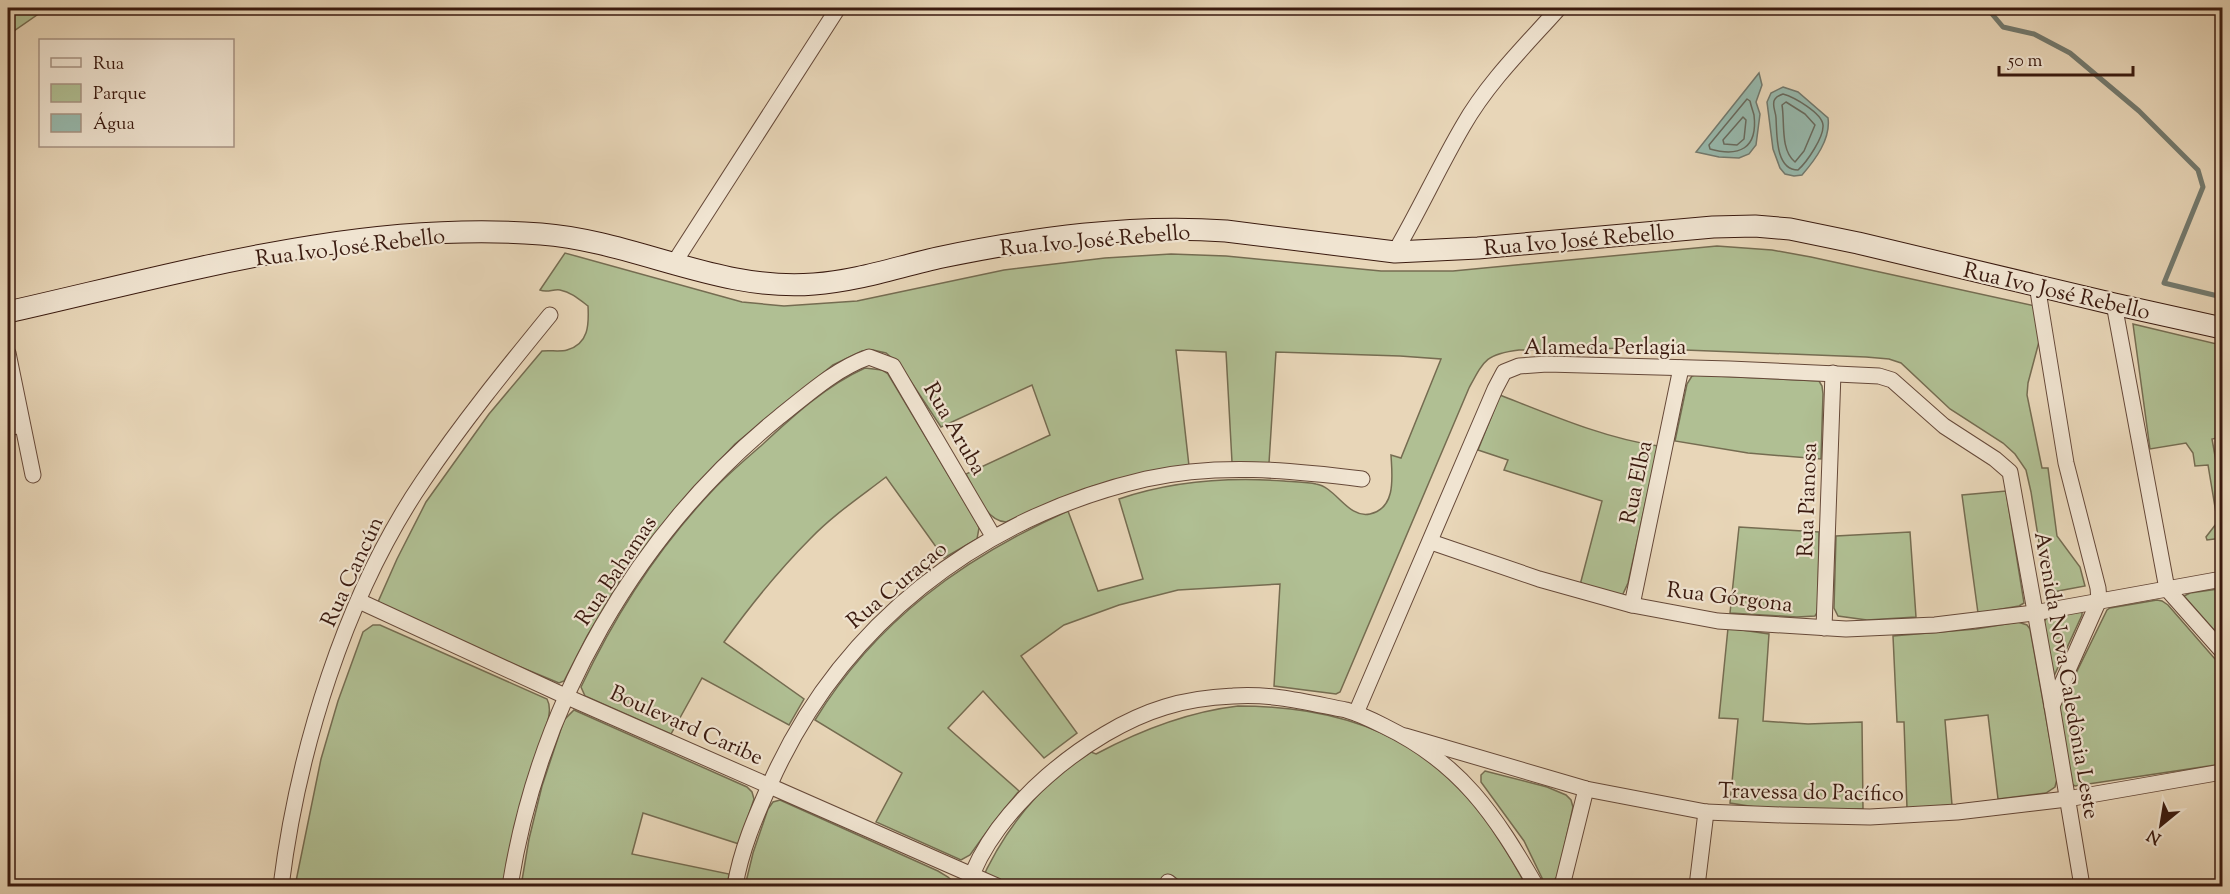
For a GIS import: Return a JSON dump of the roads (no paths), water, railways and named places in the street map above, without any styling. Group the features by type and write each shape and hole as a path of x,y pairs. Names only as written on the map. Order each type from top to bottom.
{"street":[{"path":"674,263 838,8"},
{"path":"1395,252 1420,210 1464,124 1501,72 1559,8"},
{"name":"Rua Ivo José Rebello","path":"8,312 254,258 368,239 429,234 515,233 576,237 712,274 765,284 814,284 847,280 941,258 1031,241 1173,230 1226,231 1395,252 1478,248 1713,227 1755,226 1790,229 1858,243 2223,328"},
{"path":"2037,285 2066,463 2098,588 2099,600 2052,706"},
{"path":"2114,304 2167,589 2223,651"},
{"name":"Rua Cancún","path":"280,886 309,742 333,664 359,601 391,534 422,482 467,419 550,315"},
{"path":"8,353 15,427 33,475"},
{"name":"Rua Aruba","path":"869,357 892,366 993,536"},
{"name":"Rua Bahamas","path":"510,886 527,806 565,696 587,652 629,582 711,479 757,435 849,365 869,357"},
{"name":"Alameda Perlagia","path":"1356,713 1495,389 1504,372 1518,366 1547,364 1879,376 1892,380 1944,426 1995,459 2010,472"},
{"name":"Rua Elba","path":"1632,605 1682,368"},
{"name":"Rua Pianosa","path":"1824,628 1833,373"},
{"name":"Rua Curaçao","path":"735,886 739,863 752,823 796,729 850,653 934,575 993,536 1061,505 1148,479 1218,470 1271,469 1362,479"},
{"name":"Avenida Nova Caledônia Leste","path":"2010,472 2082,886"},
{"name":"Rua Górgona","path":"1431,542 1539,579 1632,605 1718,621 1824,628 1935,625 2034,612 2223,579"},
{"name":"Boulevard Caribe","path":"359,601 565,696 769,785 970,881 997,886"},
{"path":"970,881 994,837 1030,792 1091,742 1136,719 1166,707 1234,696 1281,697 1356,713 1405,736 1448,768 1486,807 1536,886"},
{"name":"Travessa do Pacífico","path":"1405,736 1586,789 1706,812 1870,817 1957,812 2067,799 2223,772"},
{"path":"1562,886 1586,789"},
{"path":"1697,886 1706,812"}],"water":[{"path":"1759,73 1762,85 1756,102 1760,114 1756,145 1749,154 1739,158 1696,152"},
{"path":"1783,87 1798,92 1828,118 1825,141 1802,175 1785,174 1780,168 1773,149 1767,102 1771,93"}],"waterway":[{"path":"1987,8 2003,27 2034,34 2070,53 2139,111 2198,170 2203,187 2164,283 2222,297"}]}
